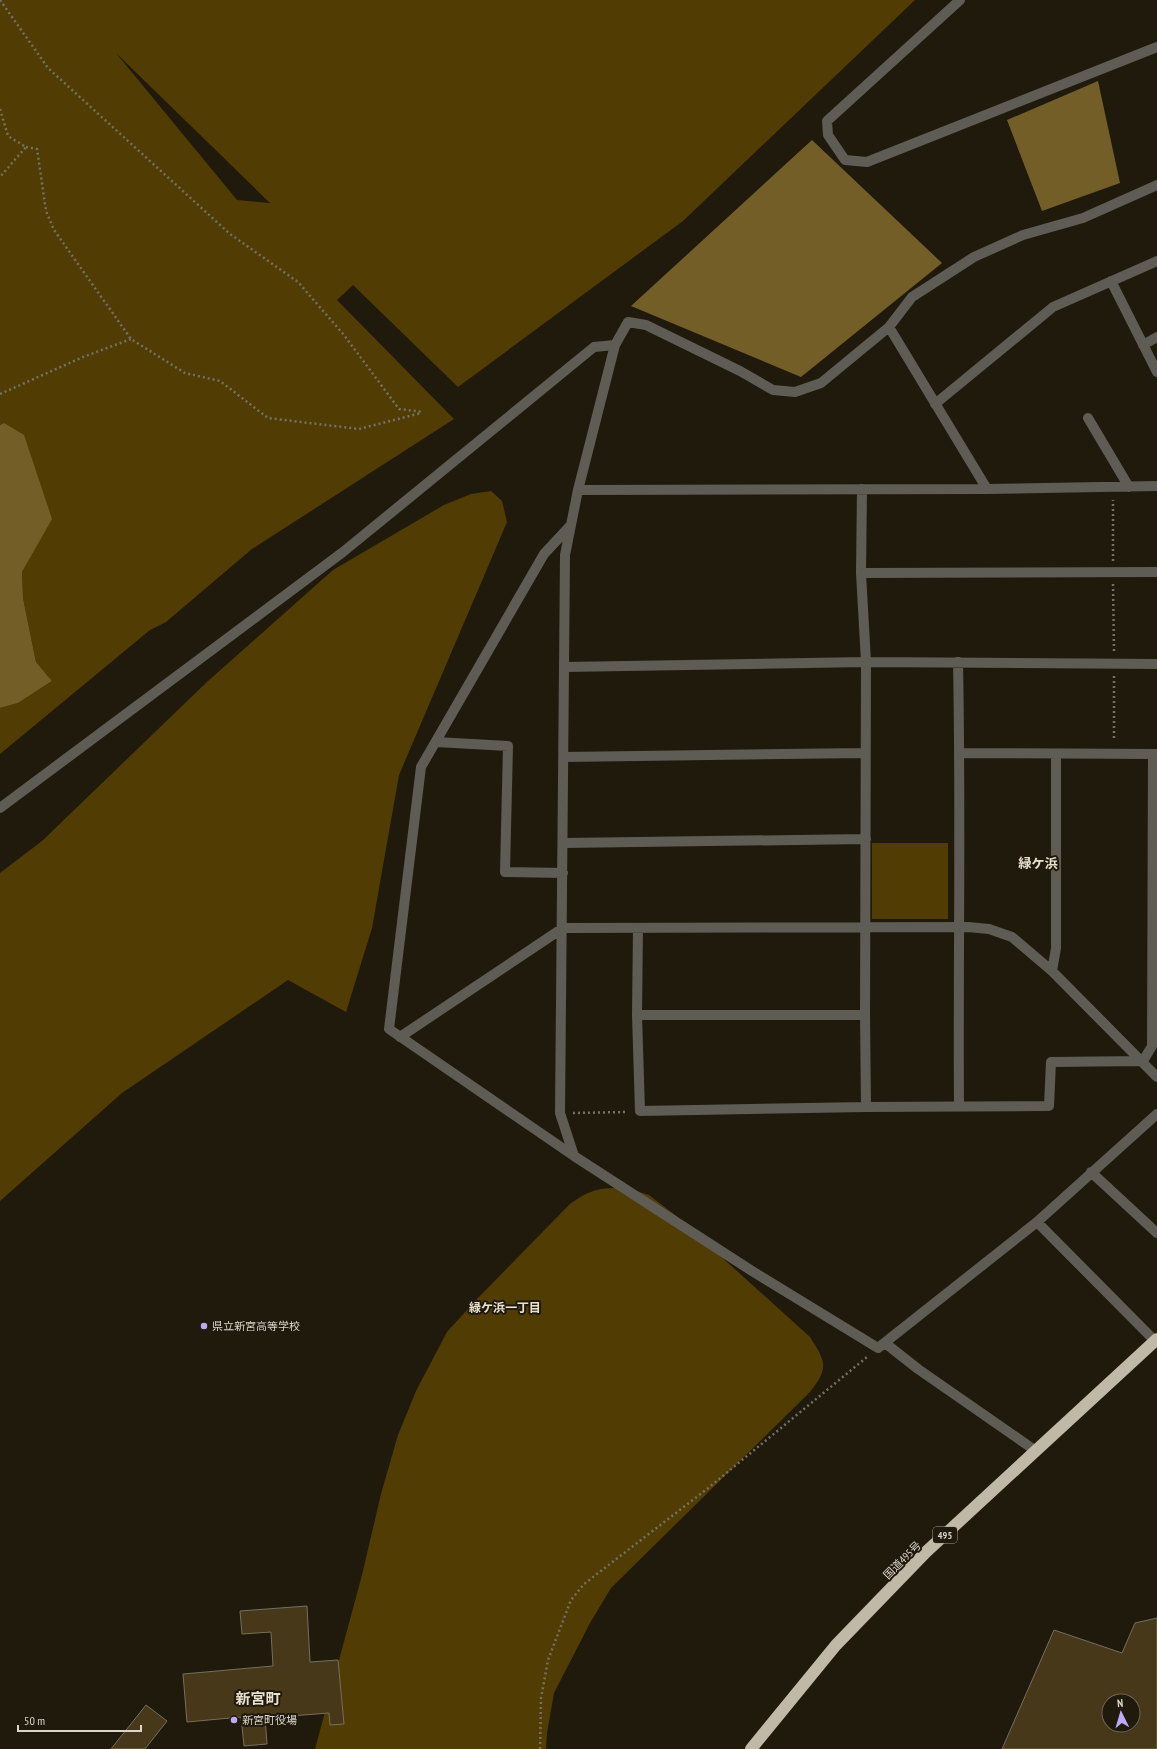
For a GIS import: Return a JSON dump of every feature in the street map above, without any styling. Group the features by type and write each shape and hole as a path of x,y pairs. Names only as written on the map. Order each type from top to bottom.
{"highway":[{"name":"国道495号","path":"752,1749 836,1645 926,1552 1156,1340"}],"street":[{"path":"960,0 827,121 828,135 845,160 867,162 1157,48"},
{"path":"574,1156 560,1113 564,843 565,556 578,490 615,345 628,322 646,325 740,371 773,390 795,392 821,383 889,327 912,297 974,257 1023,235 1083,218 1157,185"},
{"path":"936,404 1053,307 1157,261"},
{"path":"1111,281 1157,372"},
{"path":"889,327 987,489"},
{"path":"1143,345 1157,337"},
{"path":"0,808 343,552 594,347 615,345"},
{"path":"1088,418 1129,487"},
{"path":"578,490 987,489 1157,486"},
{"path":"862,489 861,573 866,662 864,1015 866,1107"},
{"path":"571,525 544,554 422,767 388,1029 574,1156 752,1271 882,1346 918,1369 1036,1451"},
{"path":"861,573 1157,572"},
{"path":"565,667 866,662 1157,664"},
{"path":"958,662 960,753 958,927 960,1106"},
{"path":"436,742 508,746 505,872 563,873"},
{"path":"564,757 865,753"},
{"path":"960,753 1155,754 1152,1046 1143,1061"},
{"path":"1052,971 1056,948 1056,754"},
{"path":"564,843 866,840"},
{"path":"400,1037 563,928 865,926 958,927 989,929 1012,937 1052,971 1143,1061 1157,1077"},
{"path":"638,928 637,1015 640,1111 866,1107 1049,1106 1051,1062 1143,1061"},
{"path":"637,1015 864,1015"},
{"path":"882,1346 1037,1222 1157,1114"},
{"path":"1091,1172 1157,1233"},
{"path":"1037,1222 1156,1340"}],"path":[{"path":"0,0 48,68 230,234 298,282 344,335 399,409 423,412 359,429 268,418 220,381 185,373 131,339 54,230 46,211 36,149 26,147 8,136 0,109"},
{"path":"0,177 26,147"},
{"path":"0,394 83,356 131,339"},
{"path":"1114,487 1114,754"},
{"path":"560,1113 640,1111"},
{"path":"540,1749 541,1698 548,1660 572,1600 584,1584 707,1489 882,1346"}],"shaded area":[{"path":"0,0 915,0 683,221 458,387 353,285 337,300 454,419 252,549 166,622 150,630 0,754 0,708 18,703 52,681 36,662 23,598 22,572 51,519 4,423 0,425","holes":["116,53 270,203 237,200"]},
{"path":"1098,81 1120,183 1042,211 1007,120"},
{"path":"812,140 942,263 801,377 631,306"},
{"path":"4,423 24,435 52,519 22,572 23,598 36,662 52,681 18,703 0,708 0,425"},
{"path":"491,491 502,501 507,522 399,775 372,928 346,1012 288,980 122,1093 0,1201 0,873 42,841 208,681 333,570 444,505 471,494"},
{"path":"872,843 948,843 948,919 872,919"},
{"path":"627,1188 649,1195 675,1215 810,1337 822,1359 823,1371 820,1377 810,1392 611,1588 590,1623 554,1693 547,1733 546,1749 315,1749 362,1575 381,1494 398,1435 416,1391 447,1332 478,1298 570,1204 597,1190"}],"building":[{"path":"307,1606 310,1662 338,1660 344,1724 330,1725 329,1713 265,1718 267,1744 244,1746 241,1717 187,1722 183,1674 273,1666 271,1632 242,1634 240,1611"},
{"path":"1157,1618 1157,1749 1002,1749 1054,1630 1122,1653 1135,1623"},
{"path":"146,1705 167,1721 145,1749 111,1749"}],"place":[{"name":"県立新宮高等学校","path":"204,1326"},
{"name":"新宮町役場","path":"234,1720"}],"district":[{"name":"緑ケ浜","path":"1038,863"},
{"name":"緑ケ浜一丁目","path":"505,1308"},
{"name":"新宮町","path":"258,1699"}]}
